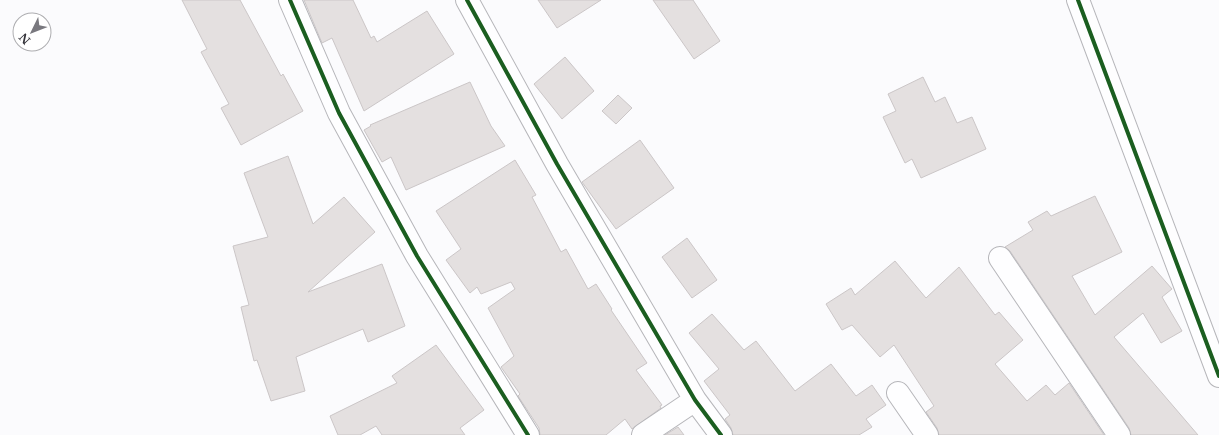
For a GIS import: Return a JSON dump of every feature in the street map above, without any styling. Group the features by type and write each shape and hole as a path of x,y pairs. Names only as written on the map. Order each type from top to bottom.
{"street":[{"path":"290,0 339,113 413,249 459,326 528,435"},
{"path":"467,0 558,164 695,400 722,435"},
{"path":"1078,0 1218,368"},
{"path":"1000,258 1119,435"},
{"path":"898,393 927,435"},
{"path":"643,435 695,400"}],"building":[{"path":"182,0 240,0 281,76 283,74 303,111 241,145 221,108 229,104 201,52 207,49"},
{"path":"304,0 353,0 371,38 374,36 377,42 427,11 454,54 364,111 332,38 322,43"},
{"path":"538,0 601,0 557,28"},
{"path":"653,0 693,0 720,41 694,59"},
{"path":"565,57 594,91 562,119 534,84"},
{"path":"923,77 935,102 945,97 957,123 972,117 986,149 921,178 912,159 905,163 883,117 896,111 888,94"},
{"path":"470,82 491,126 505,146 406,190 391,157 382,162 364,130 371,126 370,125"},
{"path":"618,95 632,108 616,124 602,111"},
{"path":"640,140 674,188 616,229 582,182"},
{"path":"288,156 313,224 344,197 375,232 308,292 382,264 405,326 368,342 363,329 296,357 305,391 271,401 257,360 254,361 241,307 249,305 233,246 268,237 244,173"},
{"path":"515,160 536,195 532,197 561,252 566,249 588,289 596,284 612,309 611,310 647,363 636,370 662,405 660,406 661,408 632,429 625,419 606,435 540,435 539,428 518,396 520,394 501,367 514,356 488,308 515,289 511,282 481,294 477,287 470,293 446,260 461,249 436,211"},
{"path":"1095,196 1122,252 1072,276 1095,315 1152,266 1172,289 1162,297 1182,331 1161,343 1143,313 1114,337 1198,435 1131,435 1129,428 1010,251 1005,247 1033,230 1028,222 1047,211 1051,216"},
{"path":"687,238 717,280 692,298 662,257"},
{"path":"895,261 926,298 959,267 995,315 999,312 1023,340 995,364 1027,401 1046,385 1055,395 1069,383 1104,435 939,435 937,428 926,412 934,406 894,345 880,357 852,325 842,330 826,304 851,288 855,295"},
{"path":"712,314 744,350 756,341 795,391 831,364 856,396 872,385 886,405 866,419 872,427 859,435 733,435 731,428 725,419 730,415 704,381 719,369 689,333"},
{"path":"436,345 484,410 460,428 465,435 382,435 376,426 360,435 338,435 330,416 397,383 392,376"},
{"path":"678,427 684,435 665,435"}],"cycle path":[{"path":"290,0 339,113 417,256 528,435"},
{"path":"467,0 557,164 695,400 721,435"},
{"path":"1078,0 1219,376"}]}
